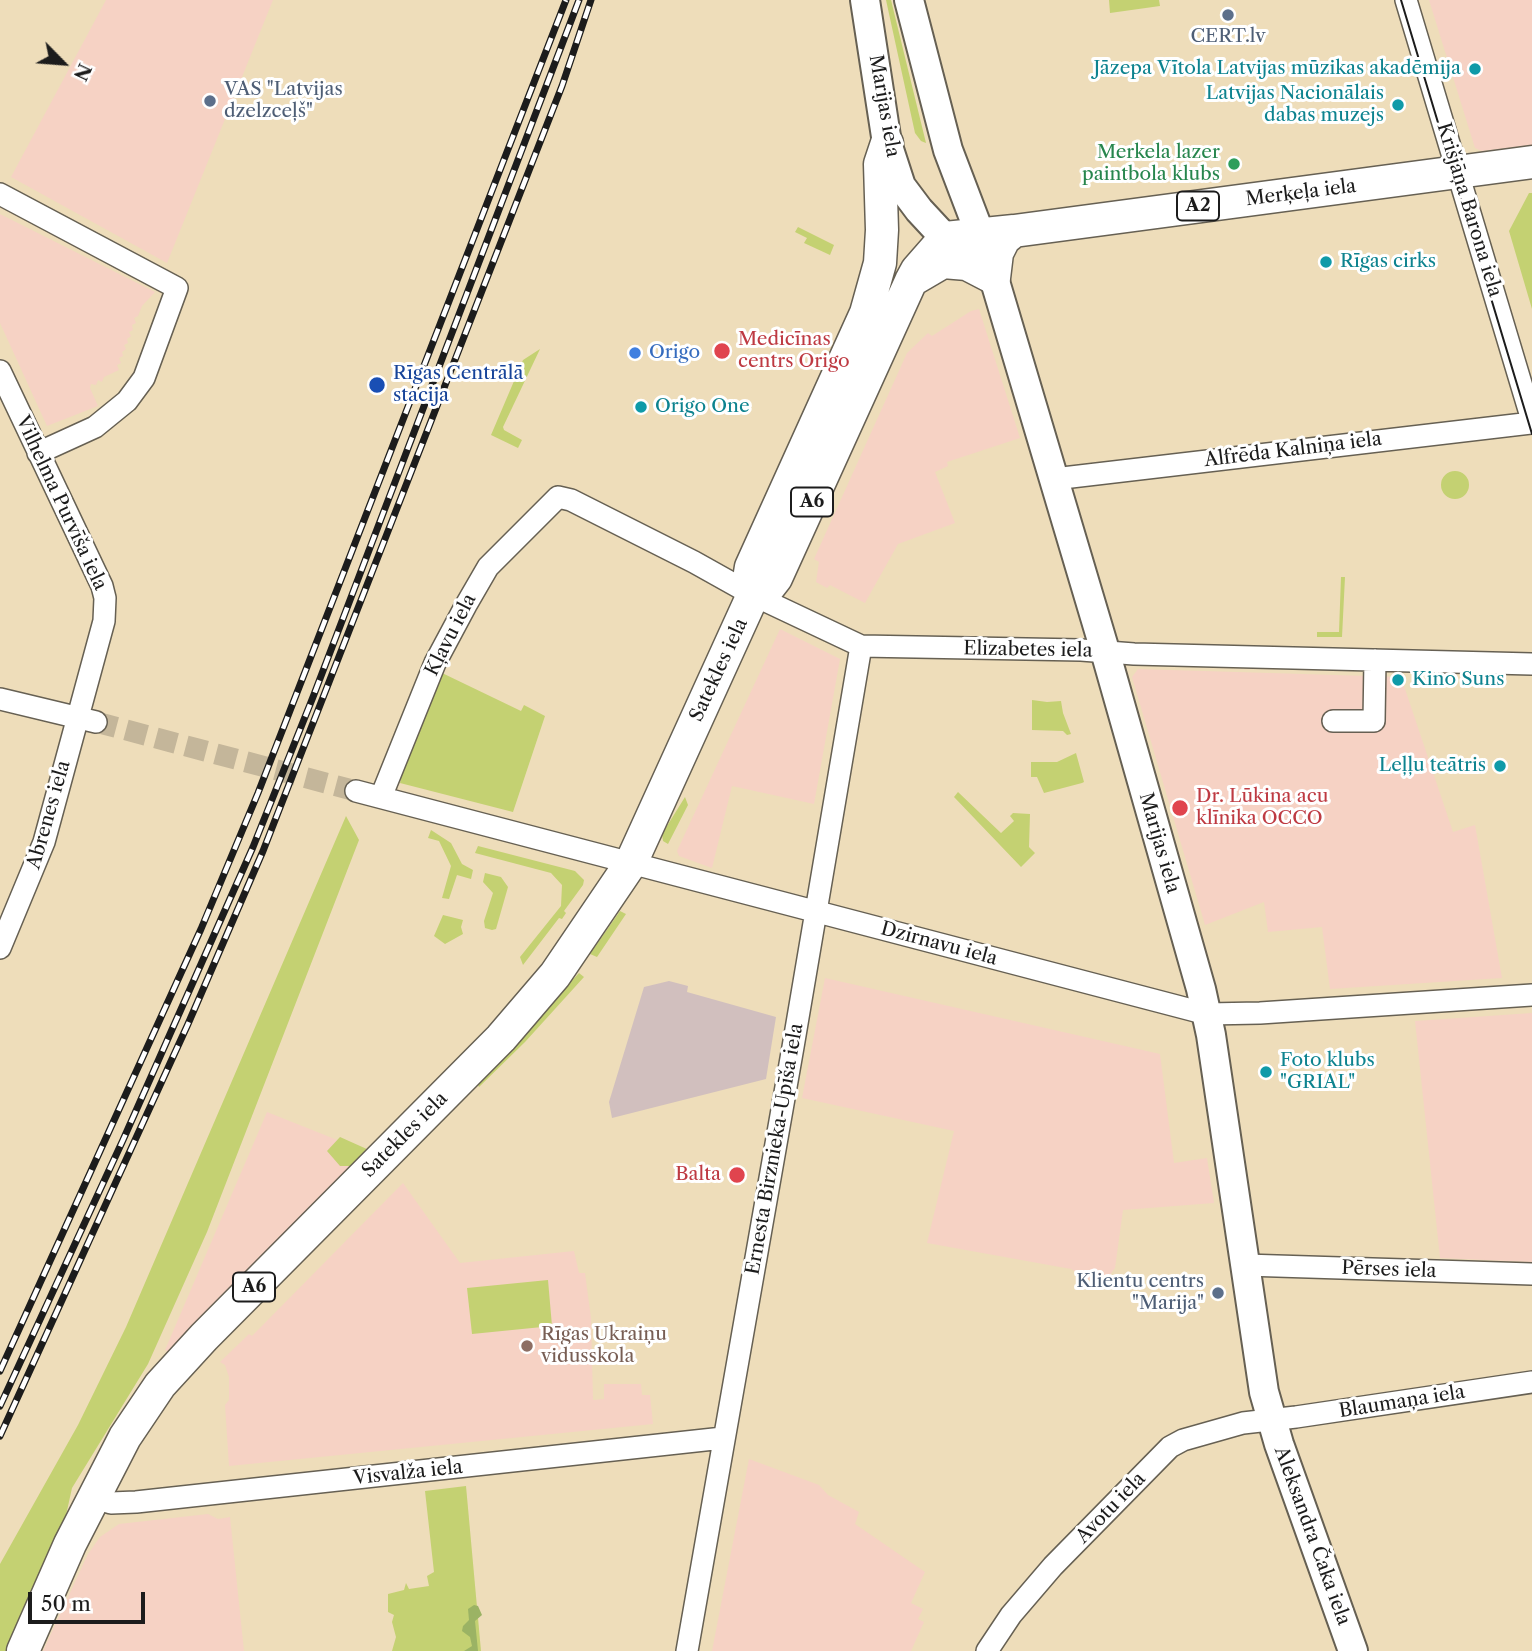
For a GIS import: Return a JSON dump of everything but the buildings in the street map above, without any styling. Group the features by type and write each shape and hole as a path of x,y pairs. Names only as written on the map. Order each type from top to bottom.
{"highway":[{"name":"Satekles iela","path":"23,1651 70,1544 125,1437 160,1385 204,1337 501,1038 555,975 631,863 753,595 751,567 866,313 876,282 883,230 880,164 887,143"},
{"name":"Merķeļa iela","path":"945,238 1532,162"},
{"path":"911,281 943,262 967,264 994,278 997,253 1004,239 1014,231"},
{"name":"Satekles iela","path":"753,595 771,585 786,560 911,281 917,270 945,238"}],"main road":[{"name":"Marijas iela","path":"864,0 887,143 901,186 908,198 945,238 994,278"},
{"name":"Marijas iela","path":"909,0 948,150 994,278 1105,652 1207,1014 1264,1392 1271,1421"},
{"name":"Marijas iela","path":"945,238 951,214 948,150"},
{"name":"Aleksandra Čaka iela","path":"1271,1421 1353,1651"}],"street":[{"name":"Krišjāņa Barona iela","path":"1406,0 1532,422"},
{"path":"0,194 177,288 144,378 127,401 95,427 38,453"},
{"name":"Vilhelma Purvīša iela","path":"0,371 106,598 86,720"},
{"name":"Alfrēda Kalniņa iela","path":"1054,480 1532,422"},
{"name":"Elizabetes iela","path":"558,497 592,510 753,595 861,646 1532,664"},
{"name":"Kļavu iela","path":"381,797 435,663 488,567 558,497"},
{"name":"Ernesta Birznieka-Upīša iela","path":"687,1651 861,646"},
{"path":"1333,722 1374,721 1375,660"},
{"path":"0,699 86,720"},
{"name":"Abrenes iela","path":"0,948 44,842 86,720"},
{"name":"Dzirnavu iela","path":"356,791 1207,1014 1532,995"},
{"name":"Pērses iela","path":"1245,1265 1532,1274"},
{"name":"Blaumaņa iela","path":"1271,1421 1532,1382"},
{"name":"Avotu iela","path":"987,1651 1011,1615 1047,1573 1170,1447 1195,1435 1243,1423 1271,1421"},
{"name":"Visvalža iela","path":"94,1498 111,1503 136,1502 723,1438"}],"shaded area":[{"path":"106,0 273,0 167,263 11,177"},
{"name":"Jāzepa Vītola Latvijas mūzikas akadēmija","path":"1429,0 1532,0 1532,145 1482,151 1475,148"},
{"path":"0,214 155,292 134,318 136,323 129,332 131,336 124,345 126,349 122,352 123,356 119,358 119,370 104,377 102,382 98,380 96,385 91,384 90,388 98,406 47,426 0,323"},
{"path":"979,309 1020,438 947,462 948,466 935,472 955,523 898,544 865,603 830,585 827,588 816,582 819,562 814,559 907,353 928,333 932,336 971,311"},
{"path":"780,629 840,659 814,804 732,786 712,868 679,856 677,851"},
{"path":"1138,669 1401,677 1453,832 1475,825 1502,978 1330,989 1322,927 1268,932 1264,902 1205,925 1132,677"},
{"path":"825,978 1160,1054 1174,1163 1207,1158 1214,1203 1123,1210 1115,1268 1101,1287 1071,1269 927,1243 954,1131 802,1098"},
{"path":"669,981 688,986 687,992 776,1017 766,1079 612,1118 609,1102 644,987"},
{"path":"1532,1013 1532,1262 1440,1258 1415,1021"},
{"path":"267,1112 370,1153 170,1353 165,1350"},
{"path":"403,1183 460,1263 574,1251 579,1273 585,1273 591,1318 593,1400 604,1399 604,1384 641,1384 642,1395 650,1395 653,1424 229,1466 225,1405 229,1400 229,1377 225,1365 220,1362 249,1334 252,1336"},
{"path":"749,1459 819,1485 828,1495 859,1512 855,1524 925,1572 911,1603 923,1609 918,1619 924,1622 911,1651 712,1651"},
{"path":"208,1514 218,1519 230,1517 244,1651 43,1651 88,1554 100,1537 119,1524"}],"green space":[{"path":"886,0 891,0 926,143 915,133"},
{"path":"1109,0 1159,0 1160,6 1110,13"},
{"path":"1529,193 1532,193 1532,309 1509,231"},
{"path":"798,227 834,245 830,255 804,243 807,238 795,232"},
{"path":"540,349 503,427 522,440 518,448 491,435 523,360"},
{"path":"1455,471 1465,475 1469,485 1465,495 1455,499 1445,495 1441,485 1445,475"},
{"path":"1341,577 1345,577 1342,637 1317,637 1317,632 1339,632"},
{"path":"440,672 521,711 524,705 545,716 513,812 400,783 405,761"},
{"path":"1032,700 1061,701 1071,734 1067,735 1063,731 1032,730"},
{"path":"1076,753 1084,782 1044,793 1037,777 1031,777 1031,762 1057,762"},
{"path":"958,792 1001,833 1014,821 1010,816 1013,813 1030,814 1029,847 1035,853 1021,867 954,797"},
{"path":"685,797 688,805 668,844 663,841 662,834"},
{"path":"346,816 359,840 207,1232 148,1364 72,1488 63,1529 8,1651 0,1651 0,1564 78,1425 126,1327"},
{"path":"431,830 451,843 462,864 473,870 471,879 457,875 449,899 442,898 451,866 439,841 428,838"},
{"path":"478,846 575,871 584,880 564,911 566,913 562,919 559,918 523,965 520,957 561,906 562,885 551,873 475,853"},
{"path":"485,873 501,877 508,887 496,929 492,930 485,928 484,921 493,893 483,882"},
{"path":"620,911 626,914 597,957 590,954"},
{"path":"443,915 463,920 463,934 445,944 434,936"},
{"path":"579,973 584,977 525,1042 479,1087 477,1083"},
{"path":"340,1137 369,1150 354,1166 340,1166 327,1151"},
{"path":"548,1280 552,1326 472,1334 467,1288"},
{"path":"466,1486 481,1651 392,1651 396,1637 392,1622 394,1615 388,1612 388,1594 404,1590 406,1583 409,1589 429,1586 427,1576 434,1572 425,1491"},
{"path":"474,1605 478,1606 482,1615 475,1621 478,1651 464,1651 472,1646 470,1637 462,1631 469,1620 468,1609"}],"tunnel":[{"path":"96,722 356,791"}],"tram line":[{"path":"1401,0 1532,434"}],"railway":[{"path":"0,1371 201,929 258,793 566,0"},
{"path":"0,1406 123,1140 253,847 313,697 579,0"},
{"path":"0,1436 188,1024 263,851 562,86 591,0"}],"place":[{"name":"CERT.lv","path":"1228,15"},
{"name":"Jāzepa Vītola Latvijas mūzikas akadēmija","path":"1475,69"},
{"name":"VAS \"Latvijas dzelzceļš\"","path":"210,101"},
{"name":"Latvijas Nacionālais dabas muzejs","path":"1398,105"},
{"name":"Merkela lazer paintbola klubs","path":"1234,164"},
{"name":"Rīgas cirks","path":"1326,262"},
{"name":"Medicīnas centrs Origo","path":"722,351"},
{"name":"Origo","path":"635,353"},
{"name":"Rīgas Centrālā stacija","path":"377,385"},
{"name":"Origo One","path":"641,407"},
{"name":"Kino Suns","path":"1398,680"},
{"name":"Leļļu teātris","path":"1500,766"},
{"name":"Dr. Lūkina acu klīnika OCCO","path":"1180,808"},
{"name":"Foto klubs \"GRIAL\"","path":"1266,1072"},
{"name":"Balta","path":"737,1175"},
{"name":"Klientu centrs \"Marija\"","path":"1218,1293"},
{"name":"Rīgas Ukraiņu vidusskola","path":"527,1346"}]}
